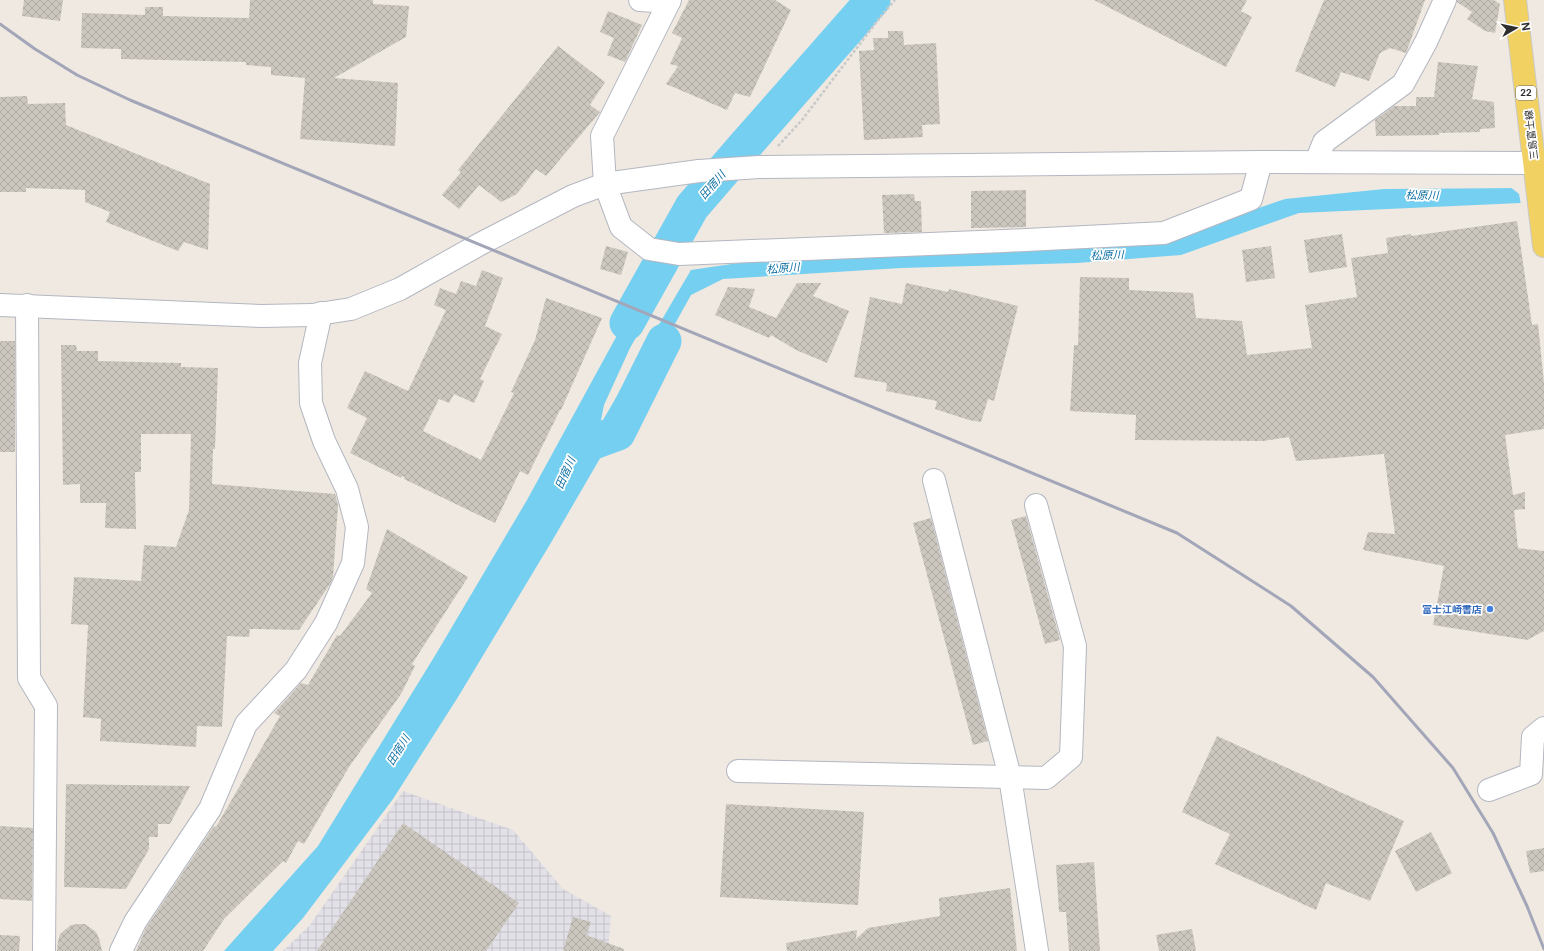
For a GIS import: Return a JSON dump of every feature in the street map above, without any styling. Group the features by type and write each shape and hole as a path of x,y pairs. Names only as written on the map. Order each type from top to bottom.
{"main road":[{"name":"三島富士線","path":"1515,0 1539,163 1538,195 1544,246"}],"street":[{"path":"640,0 669,1 602,136 604,184 621,226 649,249 679,254 1164,233 1251,199 1261,162"},
{"path":"1316,162 1324,142 1403,84 1426,42 1445,0"},
{"path":"0,305 261,316 312,315 351,309 400,290 480,244 573,196 604,184 699,171 753,167 1261,162 1539,163"},
{"path":"27,305 29,678 46,706 44,951"},
{"path":"121,951 135,922 210,809 246,724 296,670 326,623 353,563 357,527 355,519 347,489 324,441 311,403 310,363 321,313"},
{"path":"934,480 1010,777 1037,951"},
{"path":"738,771 1046,778 1071,757 1075,646 1036,506"},
{"path":"1489,790 1531,774 1533,737 1544,728"}],"path":[{"path":"753,167 802,120 881,16 895,0"}],"shaded area":[{"path":"403,791 513,830 563,889 611,916 608,951 283,951 310,925"}],"water":[{"path":"852,0 884,0 836,58 810,84 795,103 783,92 825,31"},
{"path":"1544,188 1544,202 1299,213 1181,255 1077,263 901,268 723,279 691,295 606,448 552,541 458,697 393,799 303,918 273,951 224,951 318,846 436,654 527,500 644,286 678,265 630,348 604,405 600,425 691,270 745,262 926,255 1164,240 1285,199 1384,189"}],"pier":[{"path":"1509,186 1544,186 1544,204 1521,205 1519,194"}],"building":[{"path":"24,0 63,0 60,21 22,16"},
{"path":"250,0 373,0 373,4 409,6 406,37 334,78 398,83 395,146 300,139 305,78 271,75 271,67 246,65 246,62 121,59 121,49 81,48 82,13 145,15 145,7 163,7 163,16 249,18"},
{"path":"689,0 775,0 791,10 750,97 735,93 727,110 666,84 678,66 670,64 682,38 672,33"},
{"path":"1094,0 1247,0 1241,11 1252,17 1226,67"},
{"path":"1324,0 1425,0 1406,53 1390,48 1380,53 1369,81 1341,72 1335,87 1295,71"},
{"path":"1457,0 1494,0 1500,4 1495,33 1485,31 1467,19 1472,12 1457,2"},
{"path":"608,11 642,25 625,62 607,55 614,38 600,32"},
{"path":"888,31 903,31 904,45 936,43 940,124 922,125 923,137 864,140 859,51 874,50 873,38 888,38"},
{"path":"558,46 605,82 590,105 600,112 546,176 536,169 517,194 501,202 479,185 459,209 442,195 461,172 458,170"},
{"path":"1438,62 1478,66 1472,99 1494,102 1495,128 1480,129 1480,132 1439,133 1439,135 1376,136 1375,120 1394,106 1416,106 1416,97 1434,97"},
{"path":"27,96 28,104 65,103 66,125 210,184 208,250 184,242 178,251 106,222 110,212 85,202 85,190 26,188 26,192 0,192 0,97"},
{"path":"1026,190 1026,227 971,228 971,191"},
{"path":"914,194 915,201 921,201 922,232 884,233 882,195"},
{"path":"1517,221 1532,325 1538,324 1544,383 1544,429 1505,435 1513,495 1525,492 1525,509 1514,510 1518,548 1544,551 1544,631 1527,640 1433,625 1444,566 1363,550 1368,532 1395,534 1384,454 1296,461 1289,437 1263,441 1135,440 1136,415 1070,411 1074,345 1078,345 1080,277 1129,278 1129,290 1193,293 1196,318 1242,321 1247,355 1312,348 1305,305 1357,297 1351,258 1388,253 1386,238 1411,234 1411,236"},
{"path":"1342,234 1347,267 1309,273 1304,240"},
{"path":"606,246 628,252 621,275 600,269"},
{"path":"1271,246 1275,278 1246,282 1242,250"},
{"path":"482,270 503,278 485,326 502,334 480,379 484,381 474,403 454,394 449,403 439,399 423,431 481,460 514,393 511,392 535,340 546,298 602,318 561,410 528,475 520,471 495,523 404,479 405,477 402,476 401,478 350,453 367,418 347,408 365,371 408,391 446,310 434,305 440,288 456,294 461,281 476,286"},
{"path":"797,283 821,283 813,296 849,311 827,363 796,350 771,335 769,338 715,315 728,287 755,289 749,307 776,318"},
{"path":"906,283 948,292 949,289 1018,306 994,401 988,399 981,422 969,420 935,409 937,401 886,391 887,383 854,377 870,297 902,304"},
{"path":"0,341 15,341 15,452 0,452"},
{"path":"61,345 76,345 77,351 98,351 98,361 181,363 181,367 218,368 212,484 335,494 338,505 333,577 330,584 299,630 250,629 249,637 227,636 222,727 197,726 196,747 100,741 101,719 83,717 88,625 71,624 74,577 141,581 144,545 176,547 189,510 191,434 141,434 141,472 135,472 136,529 105,528 106,503 80,503 80,484 63,485"},
{"path":"1026,516 1060,640 1045,644 1011,520"},
{"path":"931,518 988,741 973,745 913,523"},
{"path":"387,529 468,577 412,664 415,666 401,694 349,767 304,844 298,841 286,863 283,861 224,919 203,951 136,951 146,928 214,826 216,827 280,716 274,713 301,683 308,685 337,635 340,636 372,593 366,589"},
{"path":"1217,736 1404,821 1370,901 1326,883 1316,910 1215,864 1230,834 1182,812"},
{"path":"66,784 190,786 170,824 158,824 158,837 149,837 149,849 126,889 64,887"},
{"path":"726,804 864,812 858,905 720,897"},
{"path":"403,823 519,903 486,951 317,951"},
{"path":"0,826 33,828 32,901 0,899"},
{"path":"1431,832 1452,873 1416,892 1395,851"},
{"path":"1544,848 1544,871 1530,873 1526,851"},
{"path":"1094,862 1100,951 1069,951 1066,912 1059,912 1056,865"},
{"path":"1010,888 1017,951 787,951 786,943 857,930 856,939 868,928 940,916 939,898"},
{"path":"573,917 591,922 586,935 624,949 624,951 563,951"},
{"path":"85,924 96,932 102,951 57,951 60,934 71,925"},
{"path":"1192,929 1196,951 1159,951 1156,935"},
{"path":"0,935 20,936 19,951 0,951"}],"waterway":[{"name":"田宿川","path":"627,323 692,207 873,0"},
{"name":"松原川","path":"577,448 618,433 664,341"}],"railway":[{"path":"0,24 35,49 77,75 130,100 1177,533 1291,606 1373,677 1453,768 1493,833 1527,906 1544,949"}],"place":[{"name":"富士江崎書店","path":"1490,609"}]}
